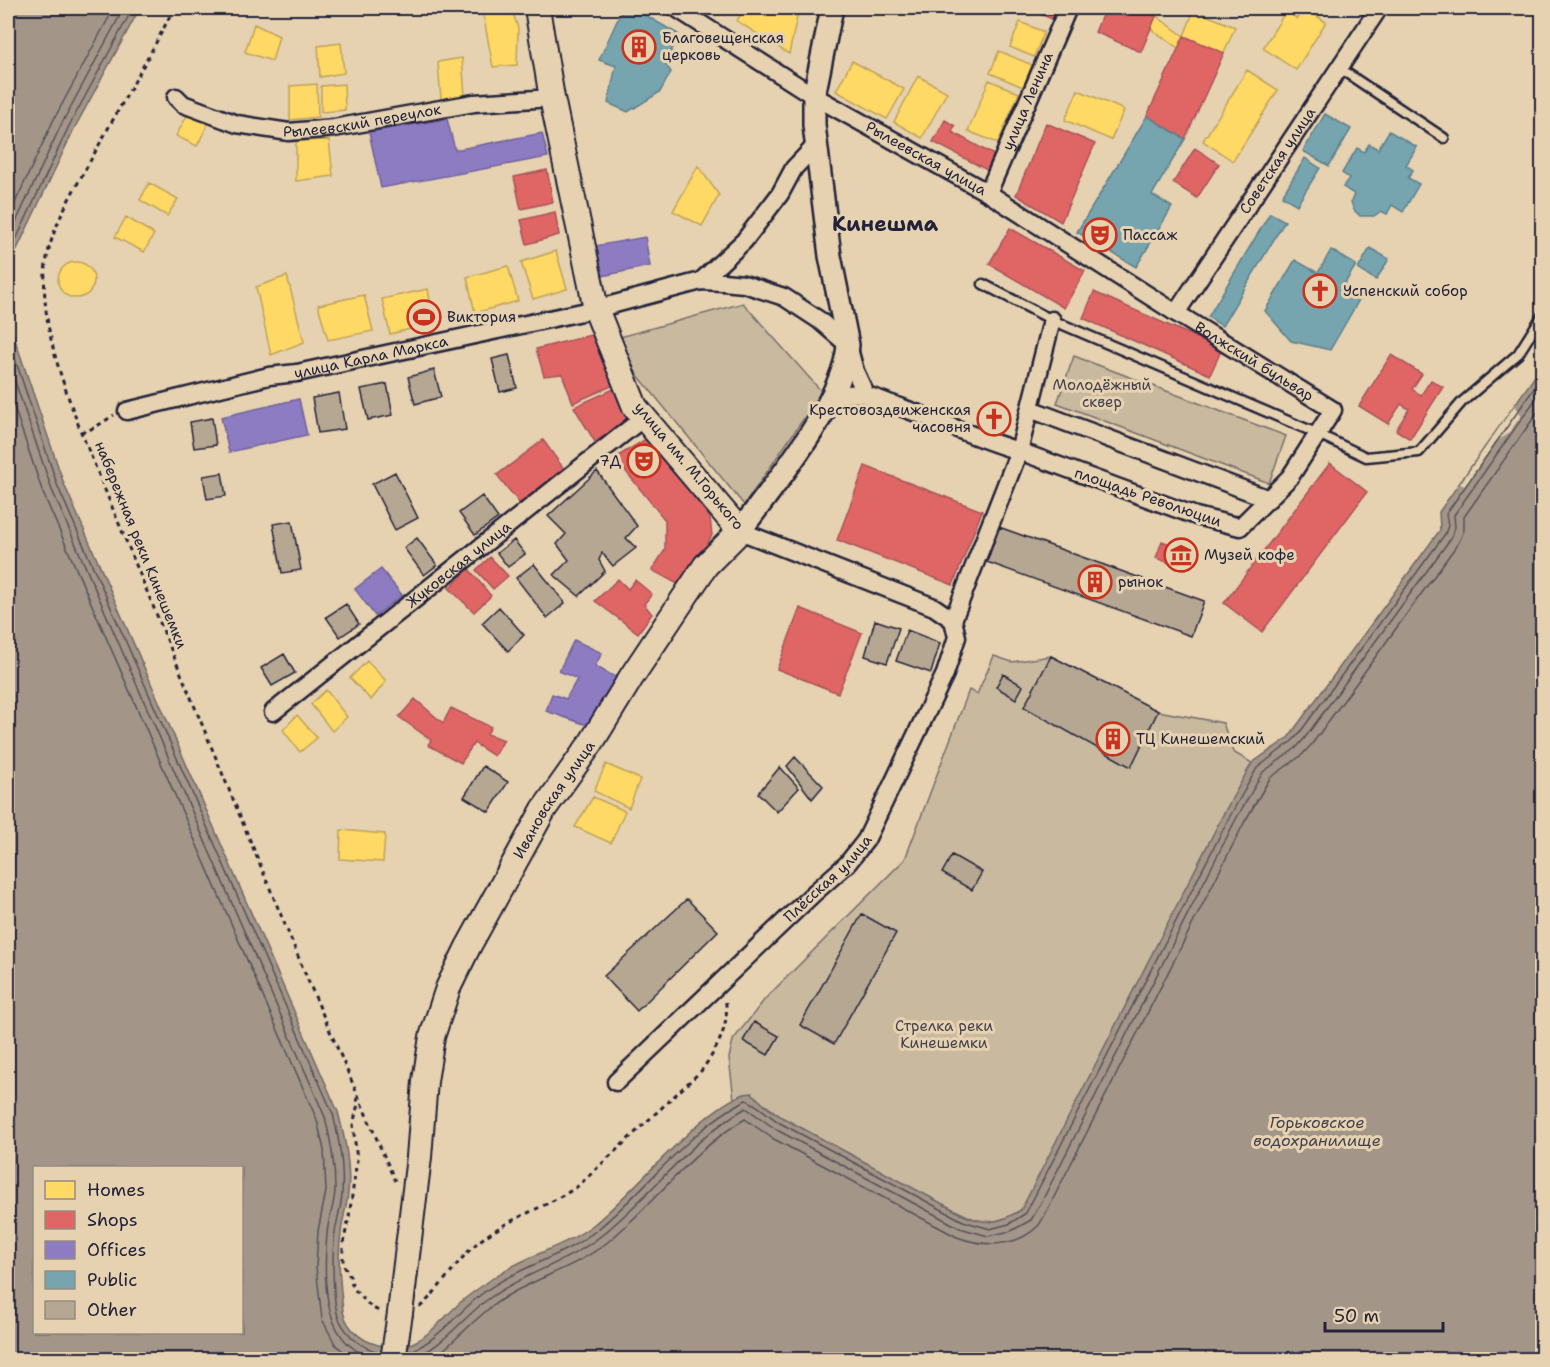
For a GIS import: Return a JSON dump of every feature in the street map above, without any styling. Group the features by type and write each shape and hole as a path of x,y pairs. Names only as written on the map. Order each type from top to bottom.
{"main road":[{"name":"улица им. М.Горького","path":"537,8 552,98 596,309 635,407 740,531"},
{"name":"Ивановская улица","path":"393,1359 401,1312 419,1157 425,1081 432,1037 448,988 544,809 591,743 632,676 706,565 740,531"}],"street":[{"name":"Рылеевская улица","path":"676,8 814,96 988,193 1176,313"},
{"path":"827,404 838,395 866,395 855,371 848,345 830,256 814,125 814,96 832,8"},
{"name":"улица Ленина","path":"988,193 1068,8"},
{"name":"Советская улица","path":"1176,313 1379,8"},
{"name":"Рылеевский переулок","path":"176,97 183,104 237,124 289,132 334,128 474,103 552,98"},
{"path":"701,281 744,241 780,194 794,168 817,144"},
{"name":"улица Карла Маркса","path":"127,411 269,376 297,373 596,309 701,281 744,284 784,297 811,313 848,345"},
{"name":"Волжский бульвар","path":"1176,313 1332,410"},
{"path":"953,620 1019,452 1052,320"},
{"name":"Ивановская улица","path":"740,531 792,460 827,404 840,378 848,345"},
{"name":"площадь Революции","path":"866,395 932,417 990,442 1196,516 1240,527 1290,477 1332,410"},
{"path":"1030,409 1269,500"},
{"name":"Жуковская улица","path":"273,712 643,417"},
{"name":"улица им. М.Горького","path":"740,531 934,607 953,620"},
{"name":"Плёсская улица","path":"616,1082 847,864 866,840 945,674 957,637 953,620"}],"lane":[{"path":"1339,68 1444,138"},
{"path":"983,284 1052,320 1316,433 1366,457 1419,452 1462,402 1518,354 1542,316"}],"path":[{"name":"набережная реки Кинешемки","path":"174,8 63,213 47,255 45,292 48,318 64,386 81,432 303,968 398,1186"},
{"path":"81,432 127,411"},
{"path":"357,1092 353,1125 357,1160 350,1217 343,1244 343,1264 350,1276 353,1288 371,1307 401,1312 477,1243 559,1199 578,1186 701,1071 714,1054 722,1035 726,1016 723,992 717,986"}],"green space":[{"path":"743,303 822,392 744,505 609,340"},
{"name":"Молодёжный сквер","path":"1074,356 1286,436 1269,483 1057,403"},
{"name":"Стрелка реки Кинешемки","path":"994,656 1012,662 1051,656 1158,711 1223,723 1233,752 1252,763 1224,813 1030,1195 1021,1210 1007,1218 989,1223 978,1221 928,1197 783,1118 755,1098 744,1094 734,1099 729,1058 733,1040 765,999 905,859 969,690 977,694"}],"water":[{"path":"8,8 140,8 74,129 10,264 8,277"},
{"name":"Горьковское водохранилище","path":"8,319 64,484 338,1112 349,1173 339,1256 343,1312 351,1329 359,1336 387,1347 400,1347 423,1337 463,1300 496,1276 520,1262 569,1240 593,1225 694,1128 735,1098 752,1093 765,1106 783,1118 965,1216 981,1221 994,1221 1021,1210 1224,813 1252,763 1288,738 1440,530 1439,512 1542,366 1542,1359 8,1359"}],"pier":[{"path":"1515,405 1521,416 1507,435 1496,441 1465,486 1460,484"}],"building: Homes":[{"path":"482,8 511,8 518,28 517,65 493,67"},
{"path":"744,8 799,8 789,54 737,21"},
{"path":"1304,8 1326,22 1296,70 1263,48 1286,11 1297,19"},
{"path":"1194,10 1235,27 1224,53 1184,36"},
{"path":"1156,16 1184,36 1178,48 1151,29"},
{"path":"1020,22 1044,32 1034,57 1010,47"},
{"path":"254,24 279,36 272,61 245,52"},
{"path":"341,43 344,73 320,77 318,46"},
{"path":"999,51 1032,65 1023,87 990,73"},
{"path":"462,58 465,96 441,99 438,62"},
{"path":"852,61 904,89 887,119 836,91"},
{"path":"1247,70 1278,90 1233,161 1203,141"},
{"path":"918,76 947,92 922,138 894,122"},
{"path":"989,80 1019,93 998,143 968,131"},
{"path":"317,84 318,117 290,120 290,86"},
{"path":"344,84 345,110 321,112 321,86"},
{"path":"1078,90 1124,110 1111,140 1065,120"},
{"path":"188,114 208,124 197,146 176,136"},
{"path":"329,140 333,176 296,181 296,141"},
{"path":"698,166 719,195 702,226 673,211"},
{"path":"149,183 178,199 167,216 140,200"},
{"path":"126,217 154,234 144,252 115,237"},
{"path":"556,251 567,289 533,299 521,262"},
{"path":"76,262 89,267 94,280 89,293 76,298 63,293 58,280 63,267"},
{"path":"508,266 518,301 475,313 467,277"},
{"path":"287,276 304,342 271,355 256,287"},
{"path":"428,289 434,323 390,334 382,299"},
{"path":"364,295 373,331 328,340 318,305"},
{"path":"367,661 386,681 371,700 350,678"},
{"path":"326,690 347,717 332,731 311,704"},
{"path":"297,715 317,738 300,752 283,730"},
{"path":"606,764 640,779 629,808 594,791"},
{"path":"593,797 625,811 611,843 575,827"},
{"path":"341,830 385,834 383,862 340,859"}],"building: Shops":[{"path":"1040,8 1063,8 1057,21 1037,13"},
{"path":"1105,8 1135,8 1156,16 1141,52 1095,32"},
{"path":"1184,36 1224,53 1185,139 1147,116"},
{"path":"945,120 955,126 952,132 994,155 987,170 933,142"},
{"path":"1046,123 1095,144 1061,222 1016,195"},
{"path":"1195,148 1219,164 1197,198 1173,183"},
{"path":"547,170 553,202 521,209 514,177"},
{"path":"555,212 559,235 527,244 521,220"},
{"path":"1010,228 1085,271 1064,308 989,264"},
{"path":"1094,292 1222,349 1210,375 1083,318"},
{"path":"595,334 616,384 573,403 562,374 544,376 536,349"},
{"path":"1391,355 1422,374 1412,389 1421,395 1431,380 1443,387 1410,439 1396,430 1409,409 1401,404 1388,424 1359,406"},
{"path":"616,388 634,416 595,442 574,407"},
{"path":"649,437 710,518 712,535 683,587 652,570 665,550 665,520 615,458"},
{"path":"543,440 564,469 520,504 497,475"},
{"path":"1330,463 1367,492 1262,632 1224,603"},
{"path":"865,466 982,511 953,585 837,540"},
{"path":"1162,541 1192,552 1186,569 1156,558"},
{"path":"490,557 508,576 493,589 476,570"},
{"path":"469,569 491,596 474,612 449,588"},
{"path":"618,579 628,589 635,580 652,594 644,604 652,614 638,633 595,601"},
{"path":"800,608 862,633 838,693 777,669"},
{"path":"415,699 443,723 451,708 491,727 487,734 504,740 494,756 474,743 461,763 428,745 431,740 399,717"}],"building: Offices":[{"path":"447,119 455,150 542,133 548,157 381,188 369,132"},
{"path":"645,237 650,266 602,276 595,246"},
{"path":"299,399 307,435 229,452 221,417"},
{"path":"381,569 402,595 375,616 355,589"},
{"path":"574,640 602,653 595,666 617,678 593,727 546,711 552,694 566,699 577,679 559,671"}],"building: Public":[{"name":"Благовещенская церковь","path":"623,8 633,8 678,34 666,65 671,72 660,92 628,112 608,103 616,66 599,60"},
{"path":"1325,114 1351,129 1329,166 1303,151"},
{"path":"1147,116 1185,139 1152,195 1172,207 1136,267 1077,232"},
{"path":"1389,131 1417,147 1406,165 1413,170 1408,178 1419,184 1403,212 1392,205 1387,214 1381,211 1374,216 1360,216 1354,210 1351,202 1354,194 1343,187 1349,178 1342,173 1357,148 1364,152 1369,144 1378,149"},
{"path":"1305,158 1320,168 1297,205 1282,196"},
{"path":"1270,213 1285,221 1222,326 1208,317"},
{"path":"1370,248 1389,259 1376,280 1358,269"},
{"path":"1331,250 1356,265 1342,288 1360,298 1330,350 1291,341 1265,311 1295,260 1318,273"},
{"name":"Крестовоздвиженская часовня","path":"988,405 1008,413 1000,432 980,424"}],"building: Other":[{"path":"509,355 517,388 500,392 492,359"},
{"path":"434,370 441,397 415,404 408,377"},
{"path":"387,384 393,415 368,420 361,389"},
{"path":"339,393 345,429 318,433 312,398"},
{"path":"212,418 216,445 194,448 190,422"},
{"path":"597,471 637,526 626,538 636,548 613,566 602,553 599,560 605,571 579,596 554,575 569,560 557,544 566,534 548,516"},
{"path":"395,472 418,518 395,530 372,484"},
{"path":"222,473 226,496 207,499 203,476"},
{"path":"482,496 498,518 475,535 459,513"},
{"path":"292,521 301,570 282,573 273,524"},
{"name":"рынок","path":"999,527 1204,601 1191,636 987,562"},
{"path":"417,538 437,565 424,575 404,548"},
{"path":"514,540 525,554 508,567 497,553"},
{"path":"534,564 565,603 547,618 516,578"},
{"path":"346,604 359,624 340,637 326,617"},
{"path":"499,607 524,635 508,651 482,623"},
{"path":"875,620 899,628 887,663 865,656"},
{"path":"907,630 940,643 931,673 896,661"},
{"path":"284,654 295,673 272,686 261,668"},
{"name":"ТЦ Кинешемский","path":"1051,656 1158,711 1131,767 1024,707"},
{"path":"1003,674 1023,686 1016,699 996,687"},
{"path":"795,757 823,786 812,799 787,766"},
{"path":"483,766 508,782 489,812 464,797"},
{"path":"780,767 799,788 777,812 758,793"},
{"path":"952,855 982,872 972,890 942,873"},
{"path":"687,899 718,931 637,1011 604,976"},
{"path":"862,914 896,933 834,1044 800,1025"},
{"path":"754,1022 779,1036 768,1055 743,1041"}],"place":[{"name":"Благовещенская церковь","path":"639,47"},
{"name":"Пассаж","path":"1100,235"},
{"name":"Успенский собор","path":"1320,291"},
{"name":"Виктория","path":"424,317"},
{"name":"Крестовоздвиженская часовня","path":"994,419"},
{"name":"7Д","path":"644,461"},
{"name":"Музей кофе","path":"1181,555"},
{"name":"рынок","path":"1095,582"},
{"name":"ТЦ Кинешемский","path":"1113,739"}],"district":[{"name":"Кинешма","path":"885,224"}]}
